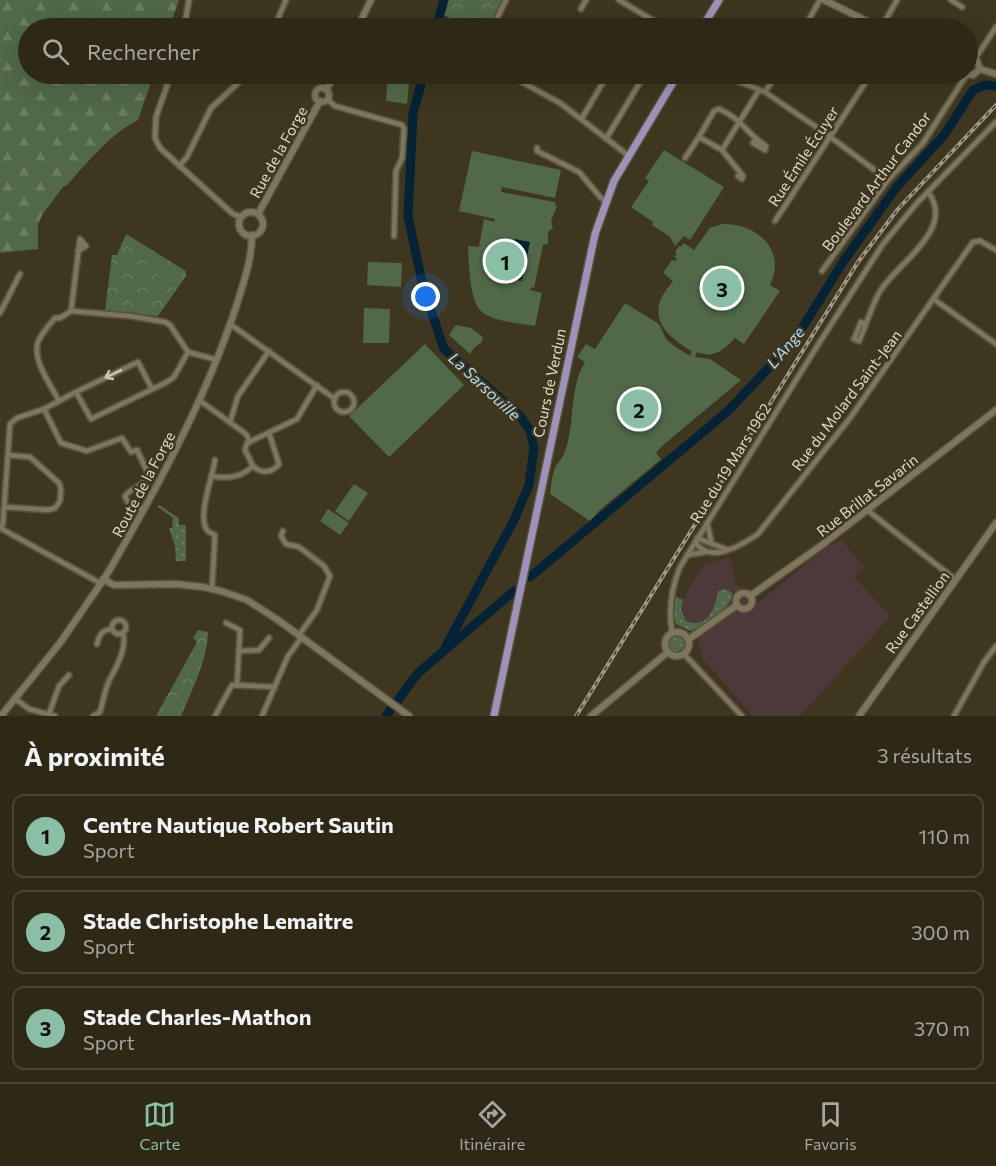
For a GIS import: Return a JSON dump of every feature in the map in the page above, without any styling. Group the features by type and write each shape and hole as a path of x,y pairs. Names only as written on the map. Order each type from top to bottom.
{"main road":[{"path":"362,18 371,0"},
{"path":"708,18 719,0"},
{"path":"822,0 860,18"},
{"path":"978,61 980,69 978,72"},
{"path":"980,69 996,74"},
{"path":"327,90 321,88 317,91 316,96 323,100 329,96 327,90 330,84"},
{"name":"Cours de Verdun","path":"494,716 588,258 614,181 672,84"},
{"name":"Rue de la Forge","path":"258,214 323,100"},
{"path":"251,212 258,214 263,227 259,233 252,236 242,231 240,224 242,218 251,212"},
{"name":"Route de la Forge","path":"1,716 60,643 102,581 160,482 199,400 230,324 245,278 252,248 252,236"},
{"name":"Rue Brillat Savarin","path":"750,596 867,510 996,410"},
{"name":"Rue Castellion","path":"859,716 996,523"},
{"path":"102,581 114,585 185,585 212,588 247,600 355,675 409,716"},
{"name":"Rue Brillat Savarin","path":"737,605 736,601 740,595 750,596"},
{"name":"Rue Brillat Savarin","path":"737,605 742,609 749,608 752,601 750,596"},
{"name":"Rue Brillat Savarin","path":"689,639 737,605"},
{"path":"672,632 681,632 689,639 689,647 684,654 675,656 668,652 665,643 667,636 672,632"},
{"path":"591,716 668,652"}],"street":[{"path":"186,18 189,0"},
{"path":"278,18 286,0"},
{"path":"497,18 506,0"},
{"path":"581,9 586,0"},
{"path":"619,0 649,18"},
{"path":"810,18 822,0"},
{"path":"887,18 897,0"},
{"path":"951,0 962,6"},
{"path":"978,54 996,27"},
{"path":"168,84 154,130 160,148 233,214 242,218"},
{"path":"179,166 187,157 212,108 237,84"},
{"path":"525,84 582,118 629,156"},
{"path":"582,118 602,84"},
{"path":"606,139 639,84"},
{"path":"744,84 765,93 888,180"},
{"path":"765,93 771,84"},
{"name":"Rue Émile Écuyer","path":"775,221 864,84"},
{"name":"Boulevard Arthur Candor","path":"822,271 888,180 923,143 961,84"},
{"path":"722,150 759,90"},
{"path":"323,100 335,106 402,125 404,129 402,158 396,171 394,236"},
{"path":"686,158 717,109 739,120 755,140"},
{"name":"Rue du 19 Mars 1962","path":"672,632 670,599 676,577 687,555 868,267 903,219 996,123"},
{"path":"699,137 722,150 740,174"},
{"path":"537,148 537,151 579,172 606,201"},
{"path":"866,324 882,289 915,253 934,222 936,209 928,192"},
{"name":"Rue du Molard Saint-Jean","path":"729,550 743,545 758,534 850,418 935,300 973,242 980,241 996,250"},
{"path":"71,311 78,251"},
{"path":"0,313 20,274"},
{"path":"935,300 996,344"},
{"path":"59,401 38,358 38,340 55,318 60,318 71,311 165,322 170,325 188,352 216,360"},
{"path":"230,324 317,385 335,399 337,408 345,412"},
{"path":"230,422 238,396 269,351"},
{"path":"76,392 91,419 174,377 188,352"},
{"path":"102,581 0,528 5,507 9,427 11,422 17,418 44,409 138,362 152,389"},
{"path":"270,432 279,464 278,467 267,472 258,471 245,450 247,443 297,419 317,385"},
{"path":"335,399 342,393 352,396 353,407 345,412"},
{"path":"199,400 246,434 249,442"},
{"path":"44,409 61,443 87,451 122,438 131,452 137,450 148,473 148,479 144,484 128,491 125,496 127,501 144,510"},
{"path":"345,412 345,420"},
{"path":"5,507 48,510 56,508 60,501 61,489 59,483 30,457 8,455"},
{"path":"212,588 215,536 207,531 204,525 205,493 215,460"},
{"path":"212,476 230,478 253,466"},
{"path":"867,510 956,580"},
{"path":"707,523 712,544"},
{"path":"262,716 288,656 317,610 330,576 324,566 299,547 286,544 281,536 283,531"},
{"path":"706,552 698,548 696,540 729,550"},
{"path":"687,555 729,550"},
{"path":"93,716 100,712 110,680 116,672 125,640 123,633 126,626 122,620 115,621 112,629"},
{"path":"226,623 240,630 237,684"},
{"path":"112,629 116,634 123,633"},
{"path":"97,644 104,630 112,629"},
{"path":"239,651 259,650 268,638"},
{"path":"954,716 996,646"},
{"path":"684,654 742,716"},
{"path":"49,714 59,686 69,675"},
{"path":"215,716 230,686 237,684 275,687"},
{"path":"14,698 29,709 55,716"}],"shaded area":[{"path":"841,540 865,567 854,577 891,616 800,716 753,716 702,658 698,639 684,622 681,609 683,600 702,566 728,557 731,560 736,585 746,590 758,603 824,549"}],"green space":[{"path":"0,0 179,0 173,18 18,18 18,84 151,84 138,120 100,149 63,187 42,215 38,225 38,249 0,253"},
{"path":"444,0 506,0 497,18 450,18 440,13"},
{"path":"387,84 409,84 407,104 386,101"},
{"path":"664,150 724,187 690,240 684,236 675,246 670,237 631,207 649,181 645,178"},
{"path":"472,151 561,170 555,198 502,187 501,192 555,202 557,206 551,221 553,228 548,232 548,244 543,245 534,288 531,287 530,290 542,293 535,326 492,318 481,311 474,298 470,280 468,246 479,247 484,219 494,222 495,219 459,211"},
{"path":"722,224 747,228 766,241 775,261 770,285 780,291 744,344 735,338 713,354 697,352 695,357 710,359 741,380 662,446 656,453 661,459 601,509 590,521 550,494 555,469 568,443 576,384 585,362 577,357 586,344 595,349 625,303 659,324 666,339 690,356 692,351 666,331 659,318 661,298 673,281 663,273 672,260 677,259 674,257 679,246 681,247 684,243 694,250 710,228"},
{"path":"126,234 186,271 186,276 158,316 105,311 112,255 117,255"},
{"path":"155,260 172,270 168,279 165,280 149,269"},
{"path":"368,262 402,263 401,287 367,285"},
{"path":"364,308 390,309 389,343 363,343"},
{"path":"456,325 471,328 483,337 482,342 470,354 449,335"},
{"path":"425,344 464,385 389,457 349,416"},
{"path":"354,484 368,493 349,521 335,511"},
{"path":"159,505 179,518 179,525 186,525 186,561 176,561 175,546 169,528 172,528 173,518 158,507"},
{"path":"328,509 349,523 340,535 320,521"},
{"path":"726,589 732,593 728,604 709,621 690,631 676,624 675,596 683,600 681,609 686,621 694,623 705,620 709,616 718,591"},
{"path":"198,630 208,632 205,654 181,716 156,716 197,642 193,638"},
{"path":"676,634 682,637 685,643 682,649 676,652 670,649 667,643 670,637"}],"water":[{"path":"514,239 530,242 522,281 506,278"}],"waterway":[{"name":"La Sarsouille","path":"439,18 444,0"},
{"name":"La Sarsouille","path":"421,84 413,113 408,216 423,287 444,349 519,415 530,430 534,448 529,485 514,520 445,648"},
{"name":"L'Ange","path":"530,577 728,411 794,341 843,262 896,188 945,134 973,90 985,85 996,86"},
{"name":"L'Ange","path":"386,716 418,673 514,591"}],"railway":[{"path":"576,716 858,262 898,209 996,105"}],"place":[{"name":"Centre Nautique Robert Sautin","path":"505,261"},
{"name":"Stade Charles-Mathon","path":"722,288"},
{"name":"Stade Christophe Lemaitre","path":"639,409"}]}
